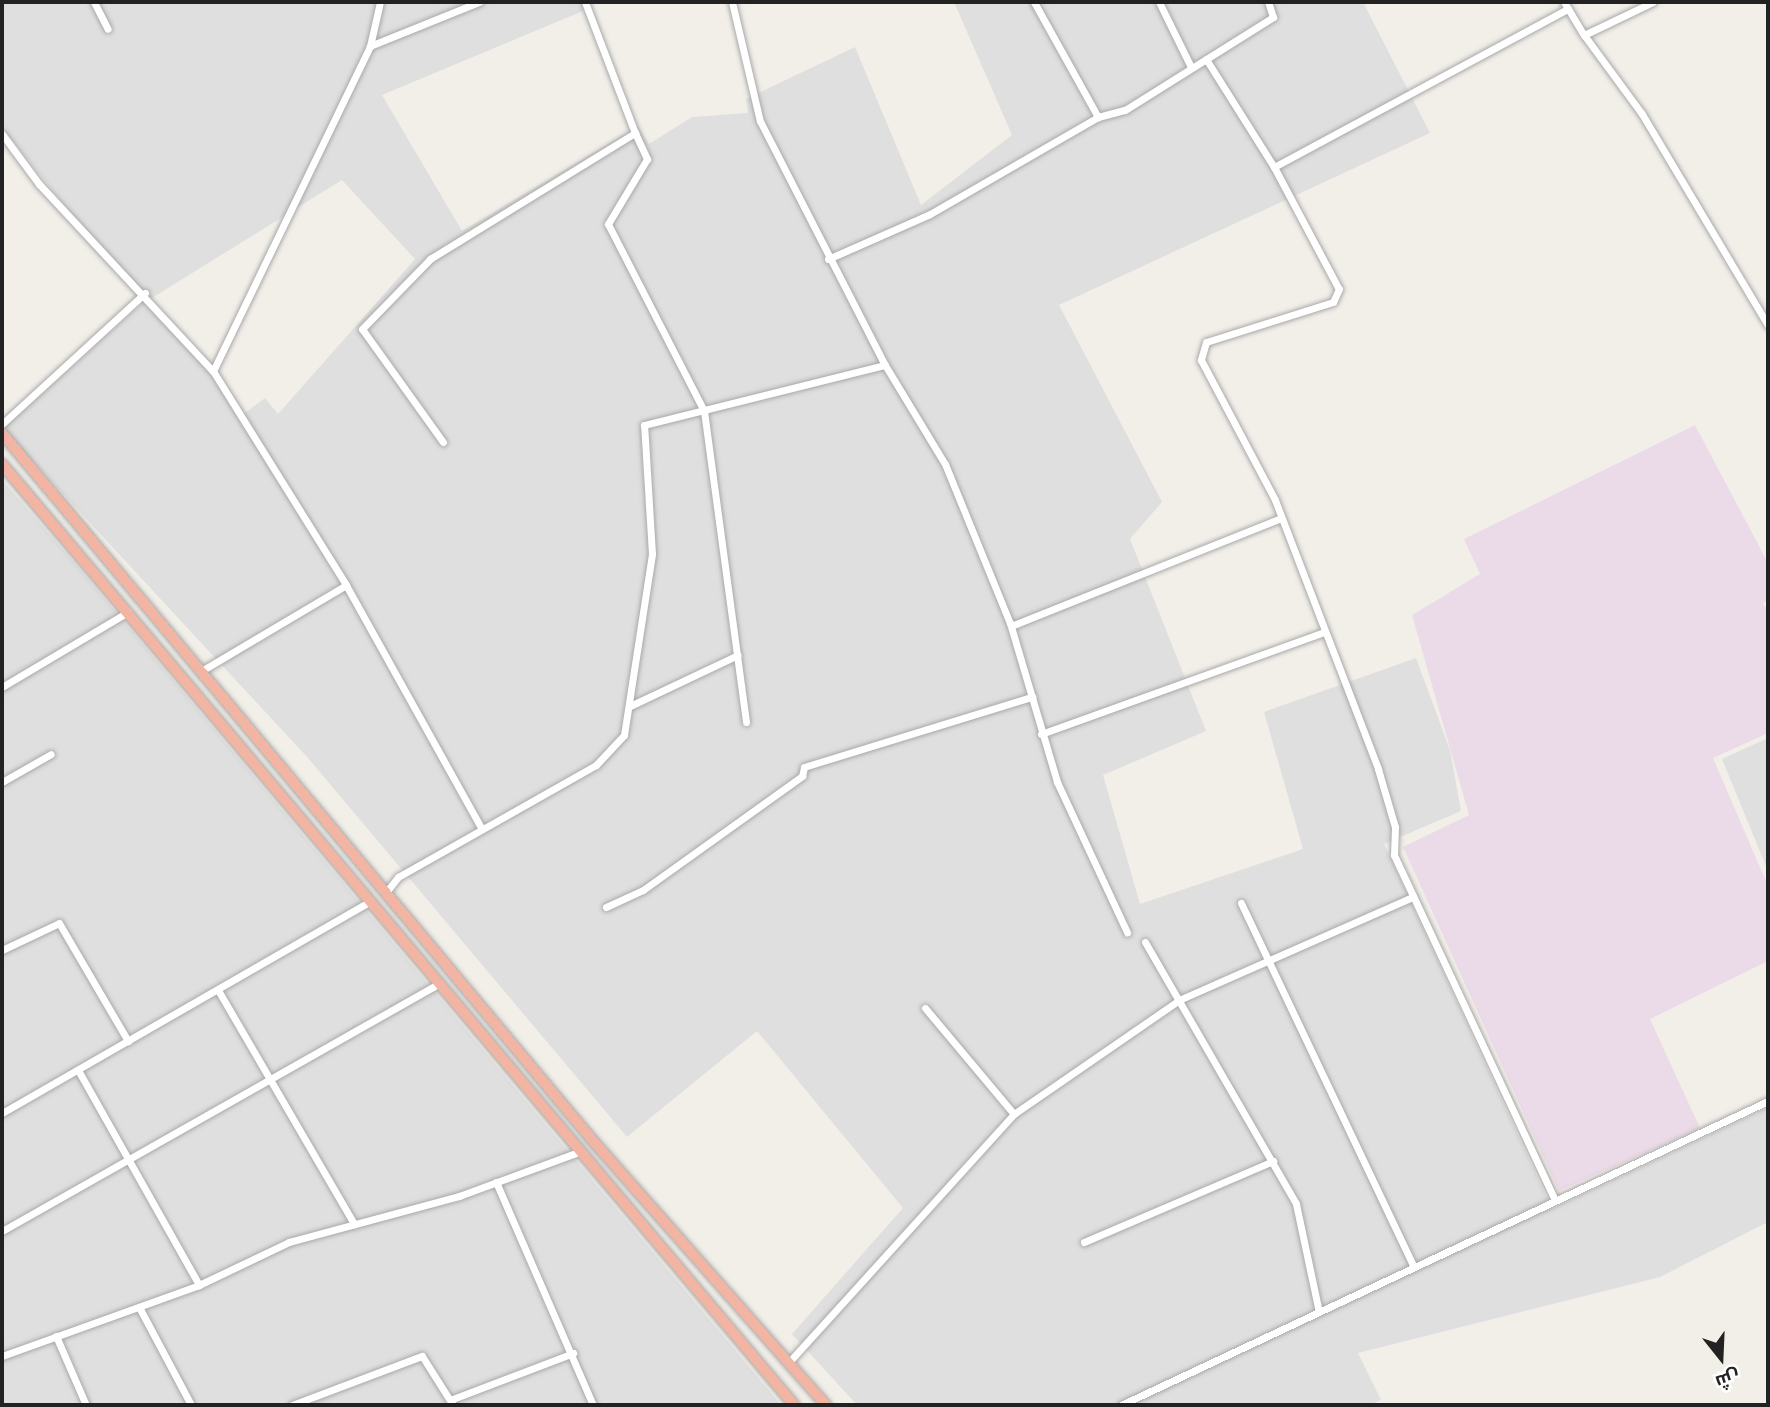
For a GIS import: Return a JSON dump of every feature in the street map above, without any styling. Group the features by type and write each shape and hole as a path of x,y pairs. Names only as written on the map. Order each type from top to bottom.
{"highway":[{"path":"2,433 203,670 594,1142 825,1405"},
{"path":"2,464 440,983 576,1153 793,1405"}],"street":[{"path":"94,2 108,29"},
{"path":"213,371 370,46 380,2"},
{"path":"370,46 479,2"},
{"path":"585,2 647,159 608,224 704,411 746,722"},
{"path":"732,2 760,121 885,365 944,464 1011,626 1041,734 1127,932"},
{"path":"1034,2 1097,117"},
{"path":"1159,2 1191,67"},
{"path":"828,258 930,214 1097,117 1125,110 1273,17 1268,2"},
{"path":"1584,35 1653,2"},
{"path":"1274,167 1566,5 1584,35 1642,114 1768,325"},
{"path":"1206,59 1274,167 1339,289 1333,302 1206,342 1200,351 1281,518 1378,769 1395,827 1394,855 1555,1200"},
{"path":"443,442 362,329 430,259 635,133"},
{"path":"2,134 38,184 145,293 213,371 346,585 481,828"},
{"path":"2,425 145,293"},
{"path":"387,891 398,877 613,754 630,706 652,554 644,425 885,365"},
{"path":"1011,626 1281,518"},
{"path":"203,670 346,585"},
{"path":"2,687 128,612"},
{"path":"1041,734 1324,632"},
{"path":"630,706 738,655"},
{"path":"606,907 643,890 802,776 804,767 1032,697"},
{"path":"2,782 51,754"},
{"path":"789,1362 1014,1114 1179,1000 1270,964 1413,897"},
{"path":"2,1113 371,901"},
{"path":"1241,903 1414,1267"},
{"path":"2,950 59,923 128,1041"},
{"path":"1145,942 1273,1161 1306,1234 1319,1312"},
{"path":"2,1231 440,983"},
{"path":"218,990 267,1079 354,1224"},
{"path":"925,1008 1014,1114"},
{"path":"78,1070 199,1285"},
{"path":"1121,1405 1768,1101"},
{"path":"2,1356 199,1285 289,1241 496,1182 576,1153"},
{"path":"1084,1242 1273,1161"},
{"path":"496,1182 573,1353 593,1405"},
{"path":"139,1307 191,1405"},
{"path":"56,1336 86,1405"},
{"path":"292,1405 422,1356 451,1403 573,1353"}],"shaded area":[{"path":"2,2 582,2 583,11 382,95 462,231 638,126 649,144 692,117 748,113 746,99 855,47 921,205 1012,135 954,2 1363,2 1430,133 1059,305 1162,502 1130,539 1206,731 1103,775 1140,904 1303,849 1264,712 1416,658 1450,750 1461,811 1384,844 1552,1209 1768,1108 1768,1222 1660,1277 1358,1353 1381,1400 1369,1405 857,1405 792,1334 903,1208 757,1031 627,1137 308,758 3,429 143,303 2,127","holes":["342,180 415,259 278,414 265,398 241,416 208,366 144,303"]},
{"path":"1695,425 1768,563 1768,600 1763,603 1768,613 1768,733 1713,758 1768,886 1768,961 1650,1019 1700,1128 1559,1191 1403,847 1469,815 1412,615 1480,574 1464,539"},
{"path":"2,480 72,560 781,1405 2,1405"},
{"path":"1768,738 1768,871 1722,759"}]}
